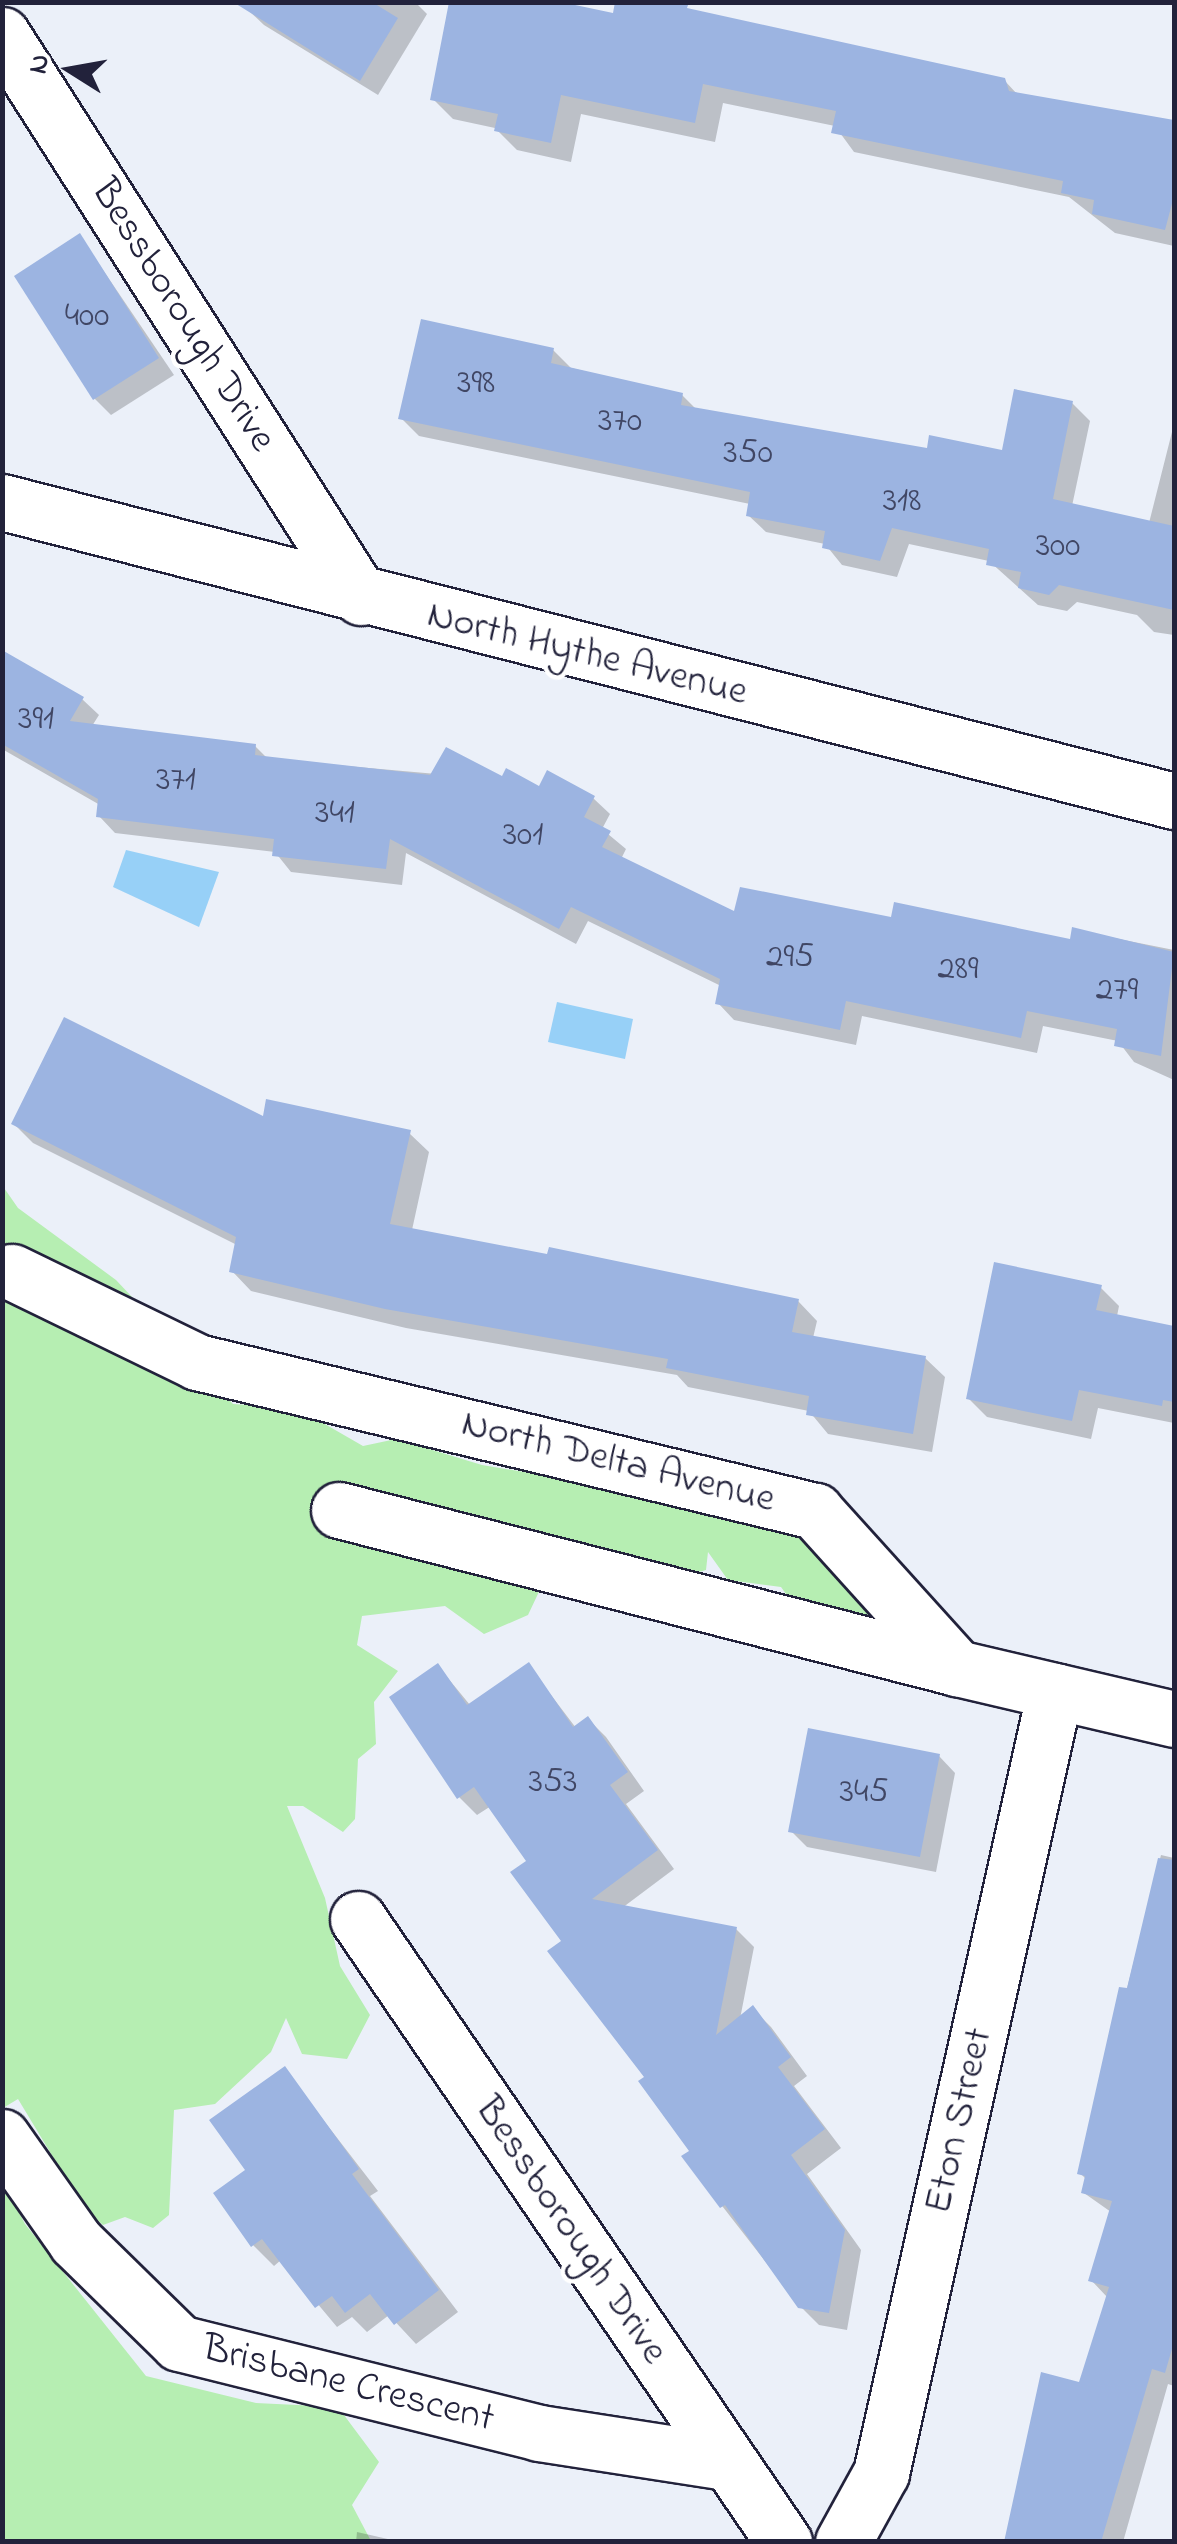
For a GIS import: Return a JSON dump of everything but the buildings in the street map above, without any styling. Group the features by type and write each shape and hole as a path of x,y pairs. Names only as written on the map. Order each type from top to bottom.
{"street":[{"name":"Bessborough Drive","path":"2,35 361,598"},
{"name":"North Hythe Avenue","path":"2,502 361,598 1174,801"},
{"name":"North Delta Avenue","path":"12,1272 197,1362 815,1511 958,1668"},
{"path":"338,1510 1174,1719"},
{"name":"Eton Street","path":"843,2542 881,2473 1055,1691"},
{"name":"Bessborough Drive","path":"358,1919 784,2542"},
{"name":"Brisbane Crescent","path":"2,2136 76,2242 180,2343 539,2432 727,2462"}],"green space":[{"path":"2,1185 18,1208 116,1280 233,1404 297,1408 363,1446 396,1439 482,1465 805,1519 884,1607 864,1621 797,1609 781,1587 728,1580 708,1552 706,1570 611,1596 545,1579 528,1615 484,1634 445,1606 362,1616 357,1645 398,1671 374,1702 376,1744 358,1759 355,1819 343,1832 303,1806 287,1806 325,1898 340,1966 370,2015 347,2059 302,2054 286,2018 271,2052 215,2104 174,2110 169,2215 153,2228 125,2217 103,2225 85,2210 18,2099 3,2108"},
{"path":"2,2180 25,2224 146,2376 256,2403 338,2407 379,2462 352,2505 371,2541 3,2541"}],"water":[{"path":"126,850 219,872 199,927 113,887"},
{"path":"557,1002 633,1019 625,1059 548,1042"}]}
